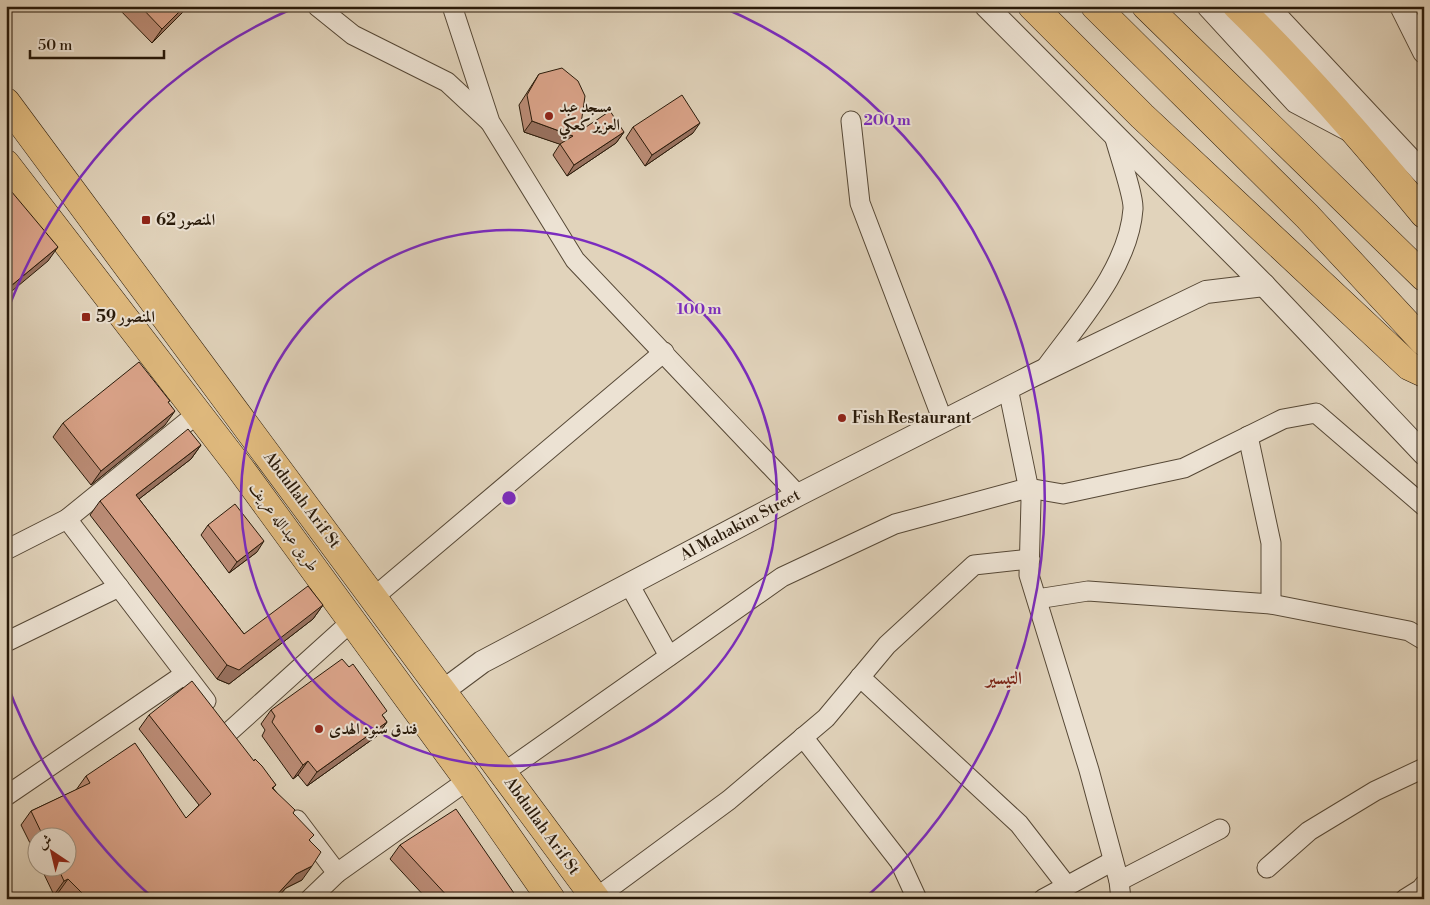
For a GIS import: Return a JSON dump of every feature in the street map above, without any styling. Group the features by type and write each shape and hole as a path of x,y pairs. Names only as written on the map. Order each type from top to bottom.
{"main road":[{"path":"1032,6 1142,116 1409,366 1424,373"},
{"path":"1095,6 1306,216 1424,342"},
{"path":"1146,6 1424,277"},
{"path":"1237,6 1278,46 1357,134 1424,214"},
{"name":"Abdullah Arif St","path":"6,102 596,899"},
{"name":"طريق عبدالله عريف","path":"6,164 198,413 468,780 551,899"},
{"path":"468,780 498,766"}],"street":[{"path":"316,6 353,34 447,82 490,122"},
{"path":"452,6 490,122 575,260 798,495"},
{"path":"986,6 1264,285 1424,454"},
{"path":"1208,6 1296,102 1357,134"},
{"path":"1267,6 1424,174"},
{"path":"1401,6 1424,52"},
{"path":"851,121 860,203 943,421"},
{"path":"1044,370 1098,296 1122,256 1133,208 1114,135"},
{"name":"Al Mahakim Street","path":"443,691 482,662 798,495 1044,370 1206,292 1264,285"},
{"path":"374,597 664,352"},
{"path":"1008,388 1031,500 1029,576 1089,770 1120,890 1220,829"},
{"path":"6,550 67,519 198,413"},
{"path":"498,766 670,656 782,577 895,524 1028,488 1063,494 1184,468 1283,418 1316,413 1424,506"},
{"path":"1248,436 1271,543 1272,604"},
{"path":"67,519 241,748"},
{"path":"596,899 729,800 826,718 887,645 974,566 1030,559"},
{"path":"629,584 670,656"},
{"path":"6,642 119,587"},
{"path":"1037,599 1088,591 1272,604 1409,631 1424,640"},
{"path":"229,732 352,621"},
{"path":"6,796 185,674"},
{"path":"860,677 1019,824 1067,886"},
{"path":"803,737 900,862 917,899"},
{"path":"1267,868 1309,831 1375,791 1424,768"},
{"path":"310,899 337,873 468,780"},
{"path":"283,802 337,873"},
{"path":"1043,899 1114,861"},
{"path":"1405,899 1424,885"}],"building":[{"path":"140,6 185,6 162,29"},
{"path":"562,68 578,81 585,96 580,131 610,111 624,132 574,165 560,144 573,136 532,121 527,95 539,74"},
{"path":"682,95 700,123 652,155 633,127"},
{"path":"6,185 58,247 6,290"},
{"path":"139,362 170,401 168,402 175,411 101,471 63,423"},
{"path":"188,429 201,445 136,495 244,634 308,586 323,605 239,670 227,665 100,501"},
{"path":"235,504 264,541 237,562 208,525"},
{"name":"فندق سنود الهدى","path":"342,659 349,667 353,664 387,711 382,715 387,722 317,772 308,761 303,765 272,722 275,716 271,710"},
{"path":"192,681 254,761 255,759 262,766 276,785 272,788 295,810 293,813 314,835 309,840 321,852 312,866 296,874 273,899 88,899 68,879 64,881 63,878 78,878 78,828 39,828 31,811 90,783 86,776 135,743 186,818 211,794 149,715"},
{"path":"456,809 518,899 450,899 400,845"}],"place":[{"name":"مسجد عبد العزيز كعكي","path":"549,116"},
{"name":"المنصور 62","path":"146,220"},
{"name":"المنصور 59","path":"86,317"},
{"name":"Fish Restaurant","path":"842,418"},
{"name":"فندق سنود الهدى","path":"319,729"}],"district":[{"name":"التيسير","path":"1004,678"}]}
